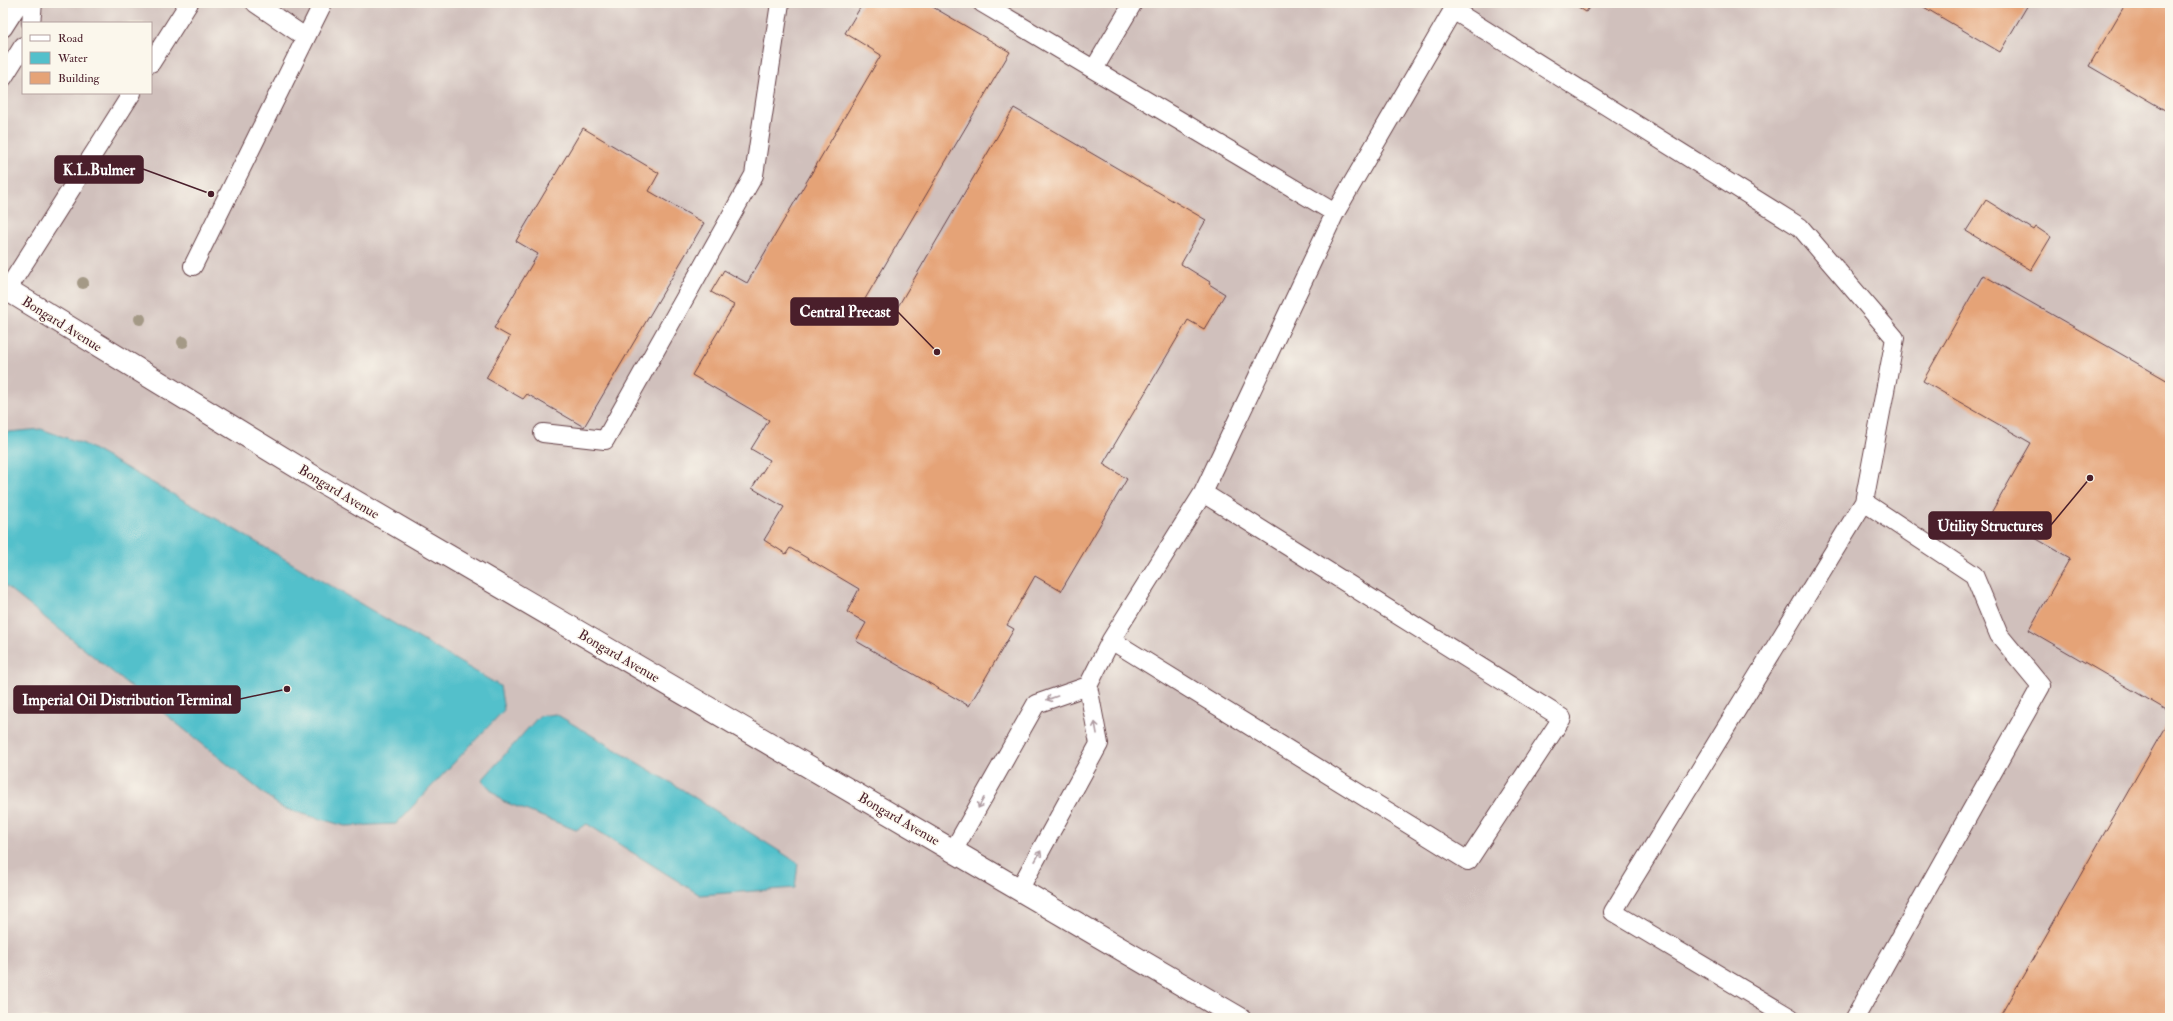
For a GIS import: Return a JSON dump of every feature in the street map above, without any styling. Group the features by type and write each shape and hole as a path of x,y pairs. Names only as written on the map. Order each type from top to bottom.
{"street":[{"name":"Bongard Avenue","path":"5,288 327,485 1238,1018"}],"lane":[{"path":"3,28 19,3"},
{"path":"32,22 33,3"},
{"path":"152,61 190,3"},
{"path":"256,3 306,37"},
{"path":"194,266 323,3"},
{"path":"543,433 605,440 754,175 780,3"},
{"path":"982,3 1335,212"},
{"path":"1094,70 1133,3"},
{"path":"1019,890 1099,744 1088,686 1111,640 1203,493 1335,212 1447,6 1800,227 1895,338 1864,502 1613,912 1791,1018"},
{"path":"3,78 22,48"},
{"path":"5,288 131,94"},
{"path":"1111,640 1468,861 1562,718 1203,493"},
{"path":"1855,1018 2040,686 1999,635 1974,575 1864,502"},
{"path":"953,851 1036,704 1088,686"}],"shaded area":[{"path":"3,3 2170,3 2170,1018 3,1018"}],"water":[{"path":"41,429 84,444 222,522 500,686 504,710 396,824 345,826 282,808 3,584 3,437 8,432"},
{"path":"556,714 683,790 798,863 795,888 700,895 587,824 576,830 502,801 482,780 539,716"}],"building":[{"path":"863,3 926,3 1010,52 865,299 893,315 1014,108 1206,220 1181,264 1210,282 1209,284 1225,294 1204,329 1188,320 1103,464 1127,479 1061,591 1035,576 1007,625 1014,629 969,706 856,641 866,623 847,612 859,589 790,548 786,554 764,540 784,507 752,488 770,460 751,449 769,420 692,375 734,305 711,292 724,270 747,283 881,55 845,33"},
{"path":"1572,3 1592,3 1586,12"},
{"path":"1917,3 2029,3 2000,52"},
{"path":"2126,3 2170,3 2170,113 2089,66"},
{"path":"583,128 659,173 649,191 704,223 584,427 527,394 523,399 486,378 510,337 494,328 538,254 516,241"},
{"path":"1986,200 2034,230 2036,227 2051,237 2031,270 1966,231"},
{"path":"1983,275 2170,382 2170,712 2029,630 2070,558 1991,513 2031,443 1923,381"},
{"path":"2170,718 2170,1018 1999,1018"},
{"path":"581,1016 590,1018 560,1018"}],"place":[{"name":"K.L.Bulmer","path":"211,194"},
{"name":"Central Precast","path":"937,352"},
{"name":"Utility Structures","path":"2090,478"},
{"name":"Imperial Oil Distribution Terminal","path":"287,689"}]}
